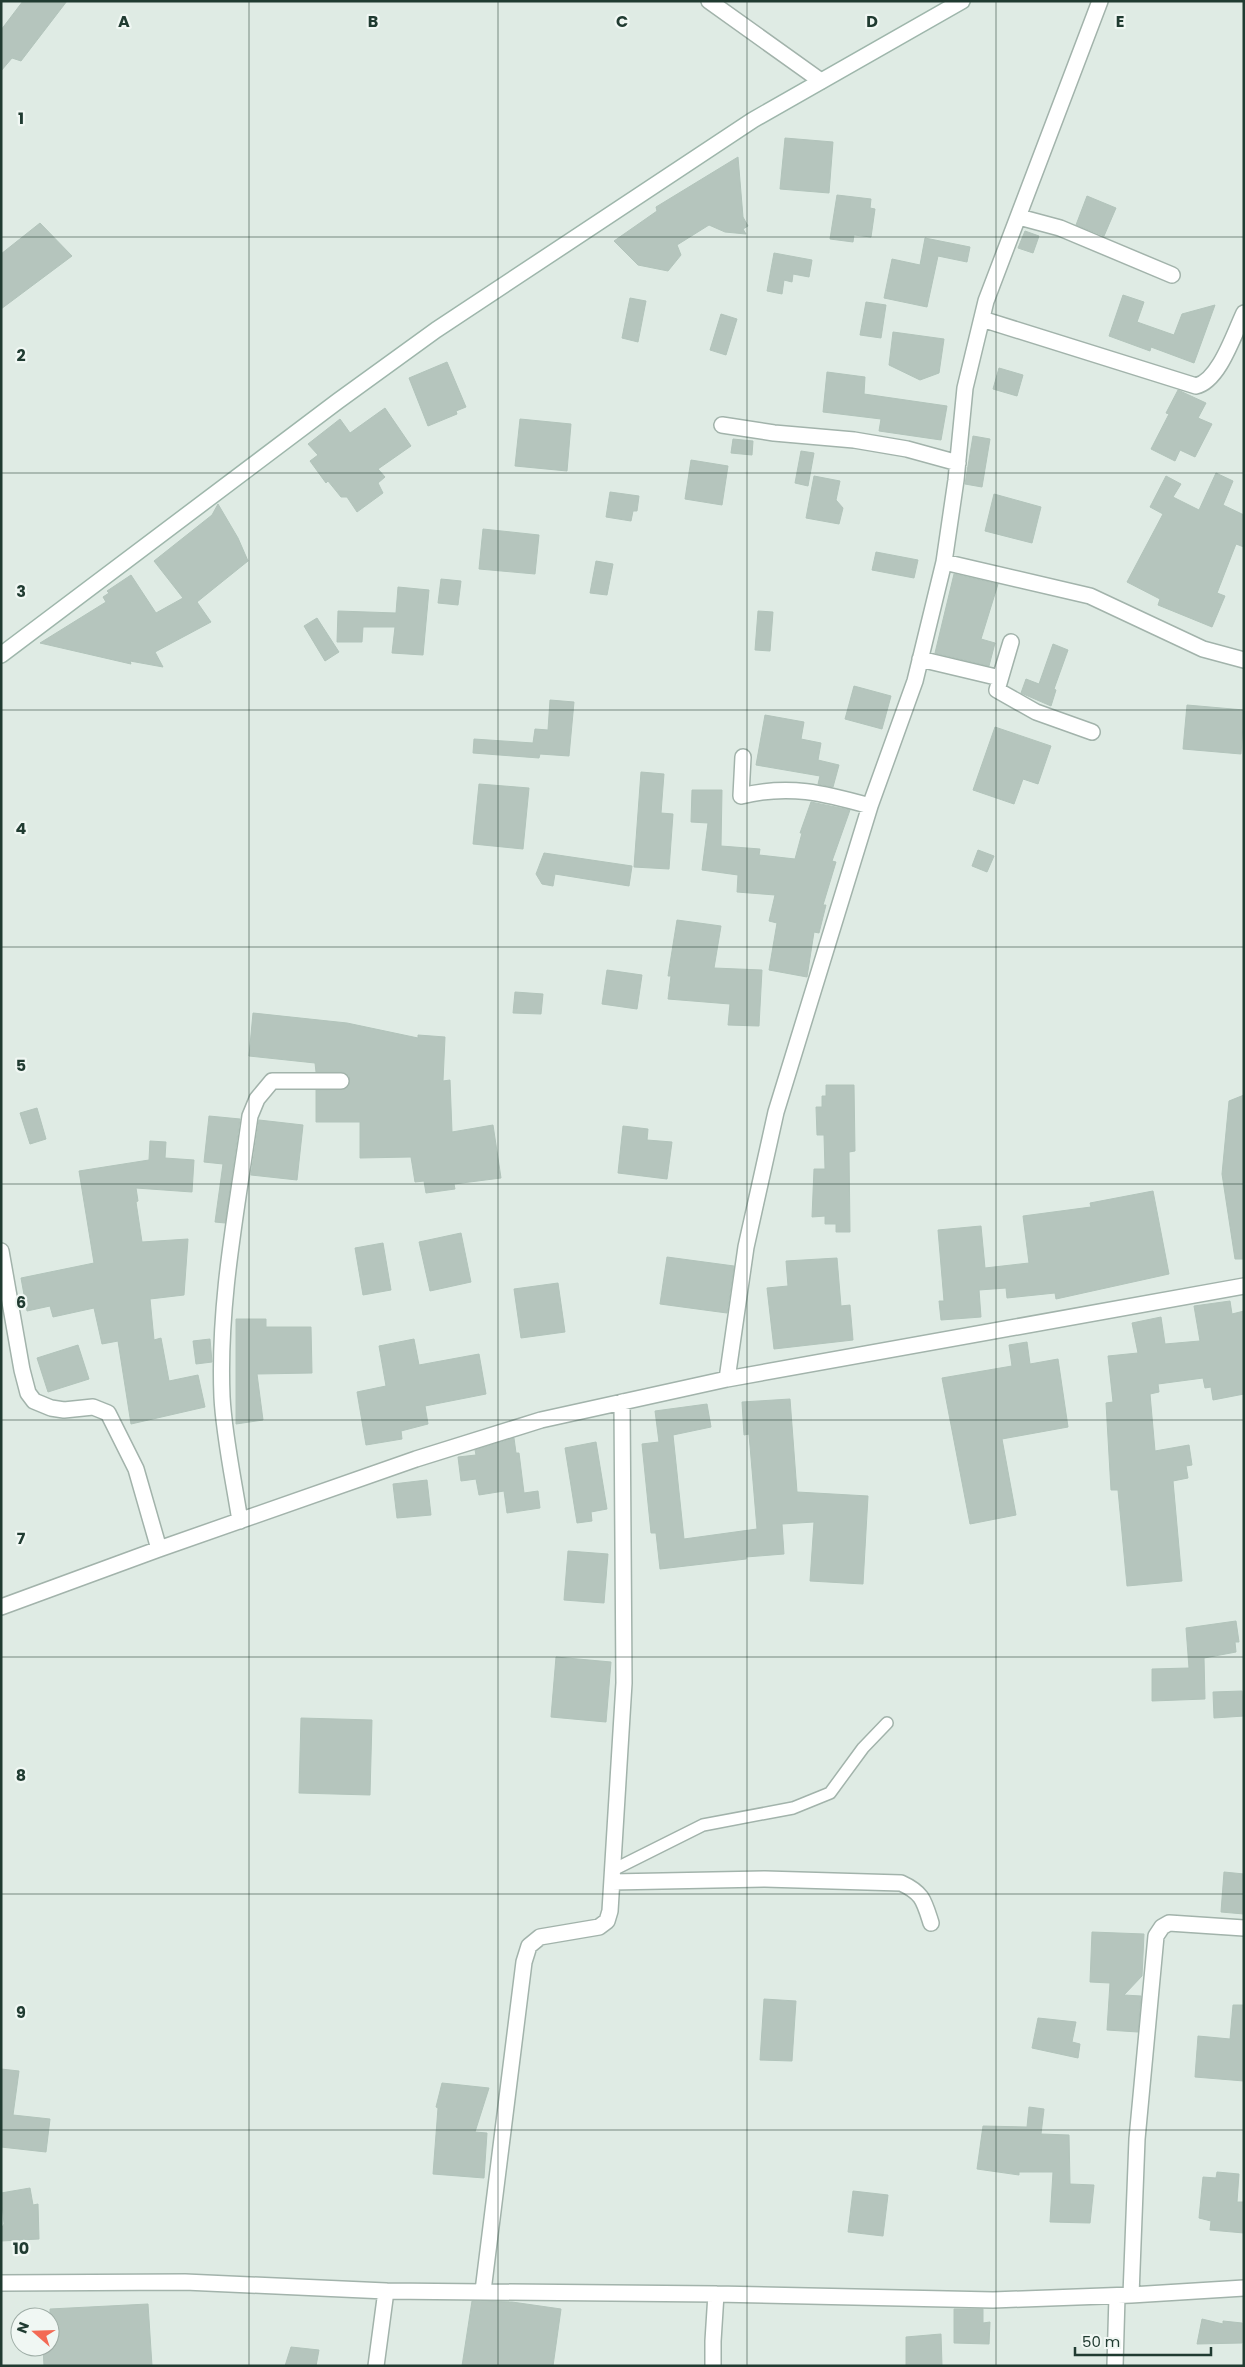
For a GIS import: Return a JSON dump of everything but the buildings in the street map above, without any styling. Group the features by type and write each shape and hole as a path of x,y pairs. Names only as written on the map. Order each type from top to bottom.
{"street":[{"path":"709,1 821,81"},
{"path":"2,652 436,330 753,120 962,1"},
{"path":"727,1378 746,1247 776,1112 870,806 915,681 944,562 958,463 965,388 986,301 1100,1"},
{"path":"1019,217 1060,228 1172,275"},
{"path":"982,319 1196,386 1205,384 1216,373 1244,313"},
{"path":"722,425 774,433 854,440 907,449 958,463"},
{"path":"944,562 1090,596 1204,649 1244,660"},
{"path":"920,659 1000,678 1012,642 997,690 1036,712 1092,732"},
{"path":"743,757 742,796 765,790 800,790 832,795 870,806"},
{"path":"240,1521 222,1398 222,1343 230,1254 250,1116 257,1099 272,1080 341,1081"},
{"path":"1,1251 22,1370 28,1393 34,1400 51,1408 64,1410 93,1408 108,1413 136,1470 159,1549"},
{"path":"1,1607 159,1549 443,1450 541,1420 727,1378 1244,1286"},
{"path":"483,2291 524,1962 529,1946 540,1936 599,1927 607,1921 610,1911 624,1682 622,1402"},
{"path":"612,1876 901,1883 922,1897 931,1922"},
{"path":"1115,2366 1124,2296 1156,1936 1162,1927 1169,1924 1244,1928"},
{"path":"1,2284 185,2282 386,2291 716,2294 993,2300 1124,2296 1244,2288"},
{"path":"376,2366 386,2291"},
{"path":"713,2366 716,2294"}],"lane":[{"path":"612,1876 704,1825 793,1808 830,1793 863,1748 887,1722"}]}
